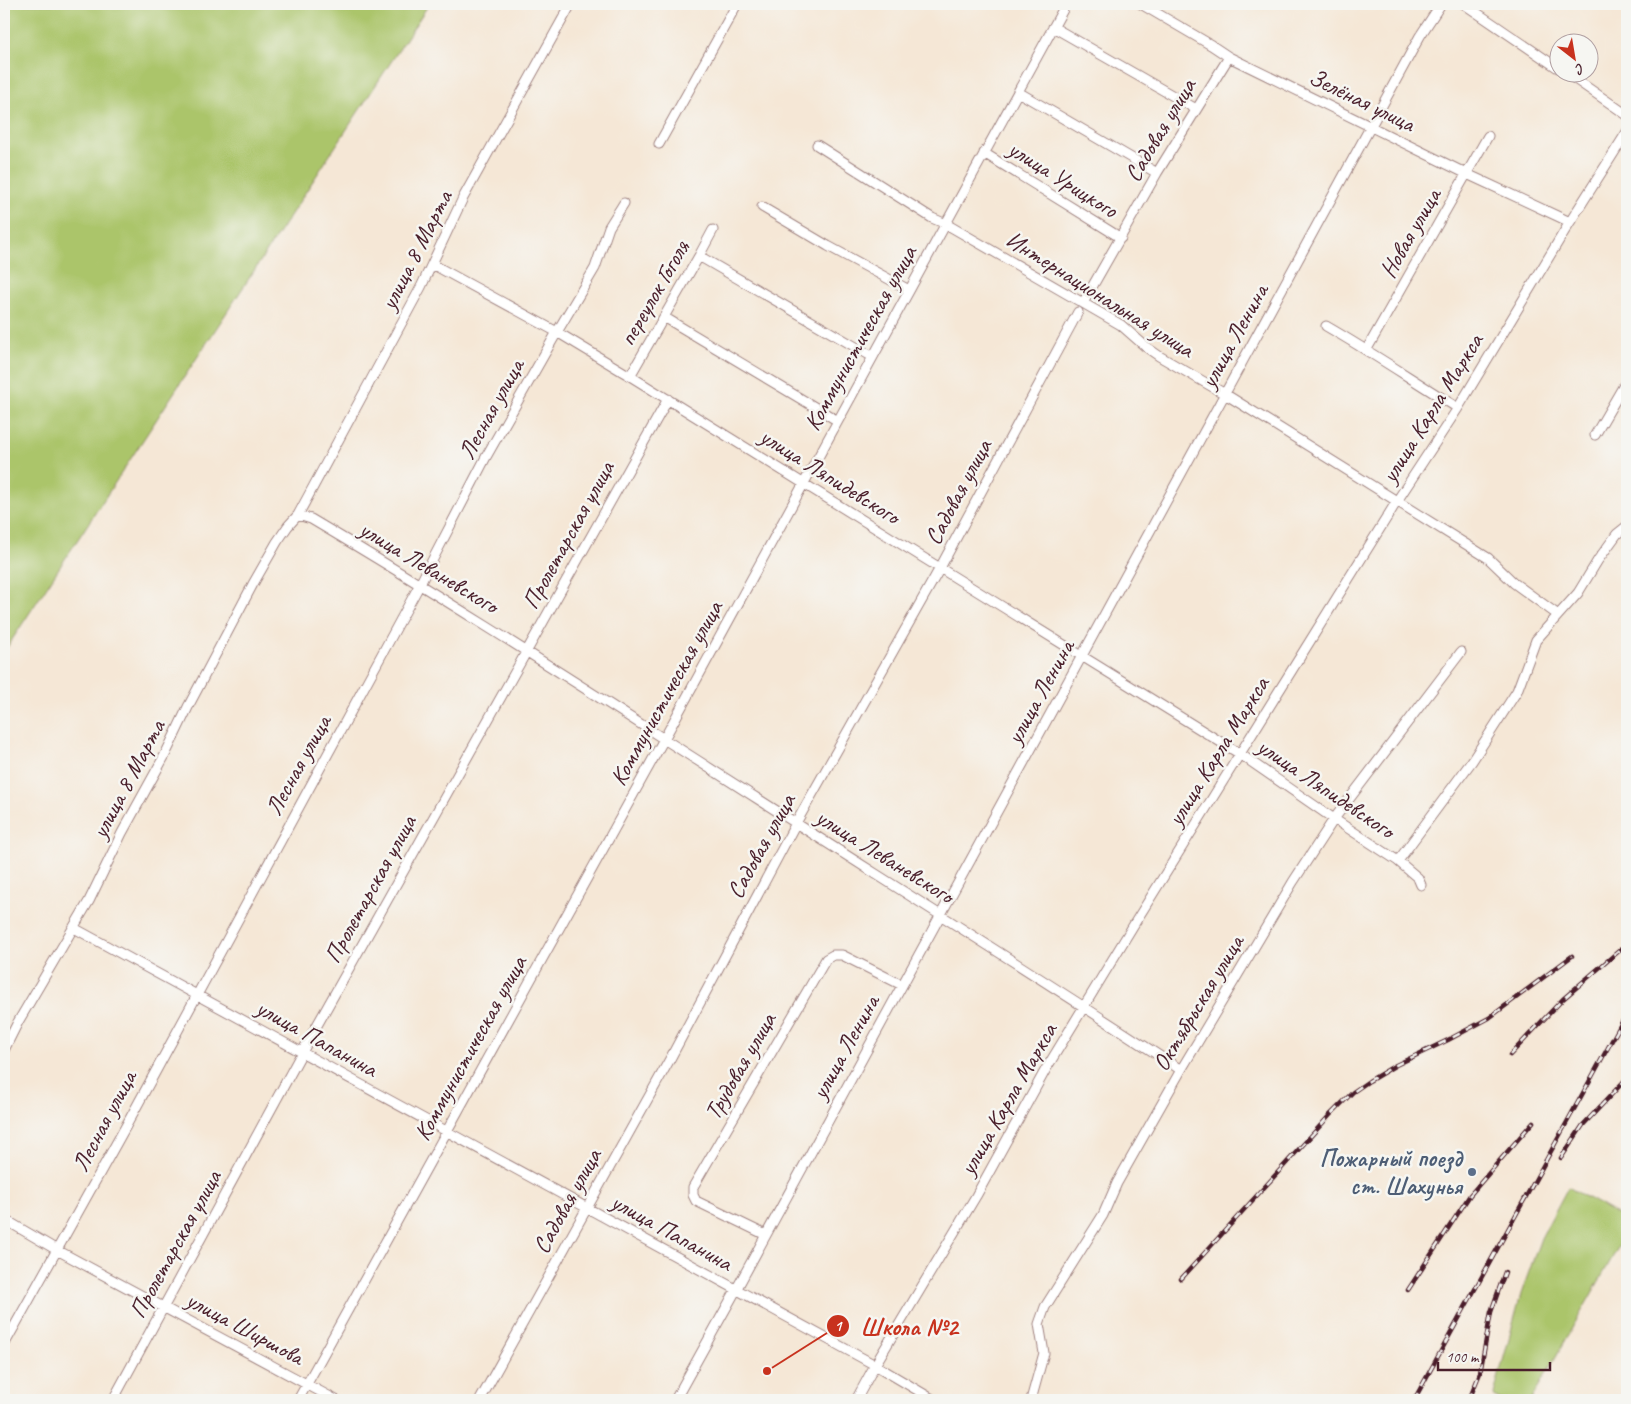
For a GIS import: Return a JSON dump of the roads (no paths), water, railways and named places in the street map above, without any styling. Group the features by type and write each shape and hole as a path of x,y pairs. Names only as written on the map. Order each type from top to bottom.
{"street":[{"name":"улица 8 Марта","path":"4,1050 41,981 74,928 253,584 288,526 298,515 432,264 463,198 571,4"},
{"path":"659,144 738,4"},
{"name":"Коммунистическая улица","path":"298,1400 664,739 1066,4"},
{"name":"Зелёная улица","path":"1141,4 1229,57 1467,174 1570,222"},
{"name":"улица Ленина","path":"675,1400 1420,36 1441,4"},
{"path":"1464,4 1548,61"},
{"path":"1053,28 1196,109"},
{"name":"Садовая улица","path":"1083,303 1157,173 1229,57"},
{"path":"1579,82 1627,116"},
{"path":"1018,92 1157,173"},
{"name":"улица Карла Маркса","path":"856,1400 976,1196 1046,1069 1136,920 1397,501 1458,408 1570,222 1627,132"},
{"name":"Новая улица","path":"1367,349 1488,136"},
{"name":"Интернациональная улица","path":"816,145 932,218 946,224 1120,325 1159,356 1225,394 1488,558 1514,583 1558,614"},
{"name":"улица Урицкого","path":"984,153 1121,238"},
{"name":"Лесная улица","path":"4,1345 420,584 486,457 595,268 609,227 624,203"},
{"path":"762,207 909,290"},
{"name":"переулок Гоголя","path":"630,376 713,230"},
{"path":"699,256 873,357"},
{"name":"улица Ляпидевского","path":"432,264 557,332 668,399 1240,754 1398,861 1418,878 1421,885"},
{"name":"Садовая улица","path":"480,1400 670,1059 706,988 796,824 940,568 1078,312"},
{"path":"664,317 838,421"},
{"path":"1326,326 1367,349 1383,362 1458,408"},
{"path":"1595,435 1625,391 1627,380"},
{"name":"Пролетарская улица","path":"113,1400 306,1045 668,399"},
{"name":"улица Леваневского","path":"298,515 311,520 420,584 527,651 796,824 1085,1006 1181,1070"},
{"path":"1398,861 1482,745 1521,683 1536,640 1578,594 1598,560 1617,534 1627,526"},
{"name":"Октябрьская улица","path":"1031,1400 1044,1352 1039,1324 1045,1307 1103,1215 1117,1183 1181,1070 1293,882 1334,819 1461,652"},
{"name":"улица Папанина","path":"74,928 875,1365 934,1400"},
{"name":"Трудовая улица","path":"766,1235 696,1201 693,1195 693,1187 826,959 833,955 842,955 902,986"},
{"name":"улица Ширшова","path":"4,1219 57,1250 336,1400"}],"railway":[{"path":"1510,1055 1563,999 1627,944"},
{"path":"1181,1279 1353,1092 1396,1065 1489,1018 1572,956"},
{"path":"1414,1400 1627,1013"},
{"path":"1561,1158 1583,1125 1627,1078"},
{"path":"1408,1290 1470,1195 1533,1122"},
{"path":"1469,1400 1480,1373 1491,1312 1505,1272"}],"place":[{"name":"Пожарный поезд ст. Шахунья","path":"1472,1172"},
{"name":"Школа №2","path":"767,1371"}]}
